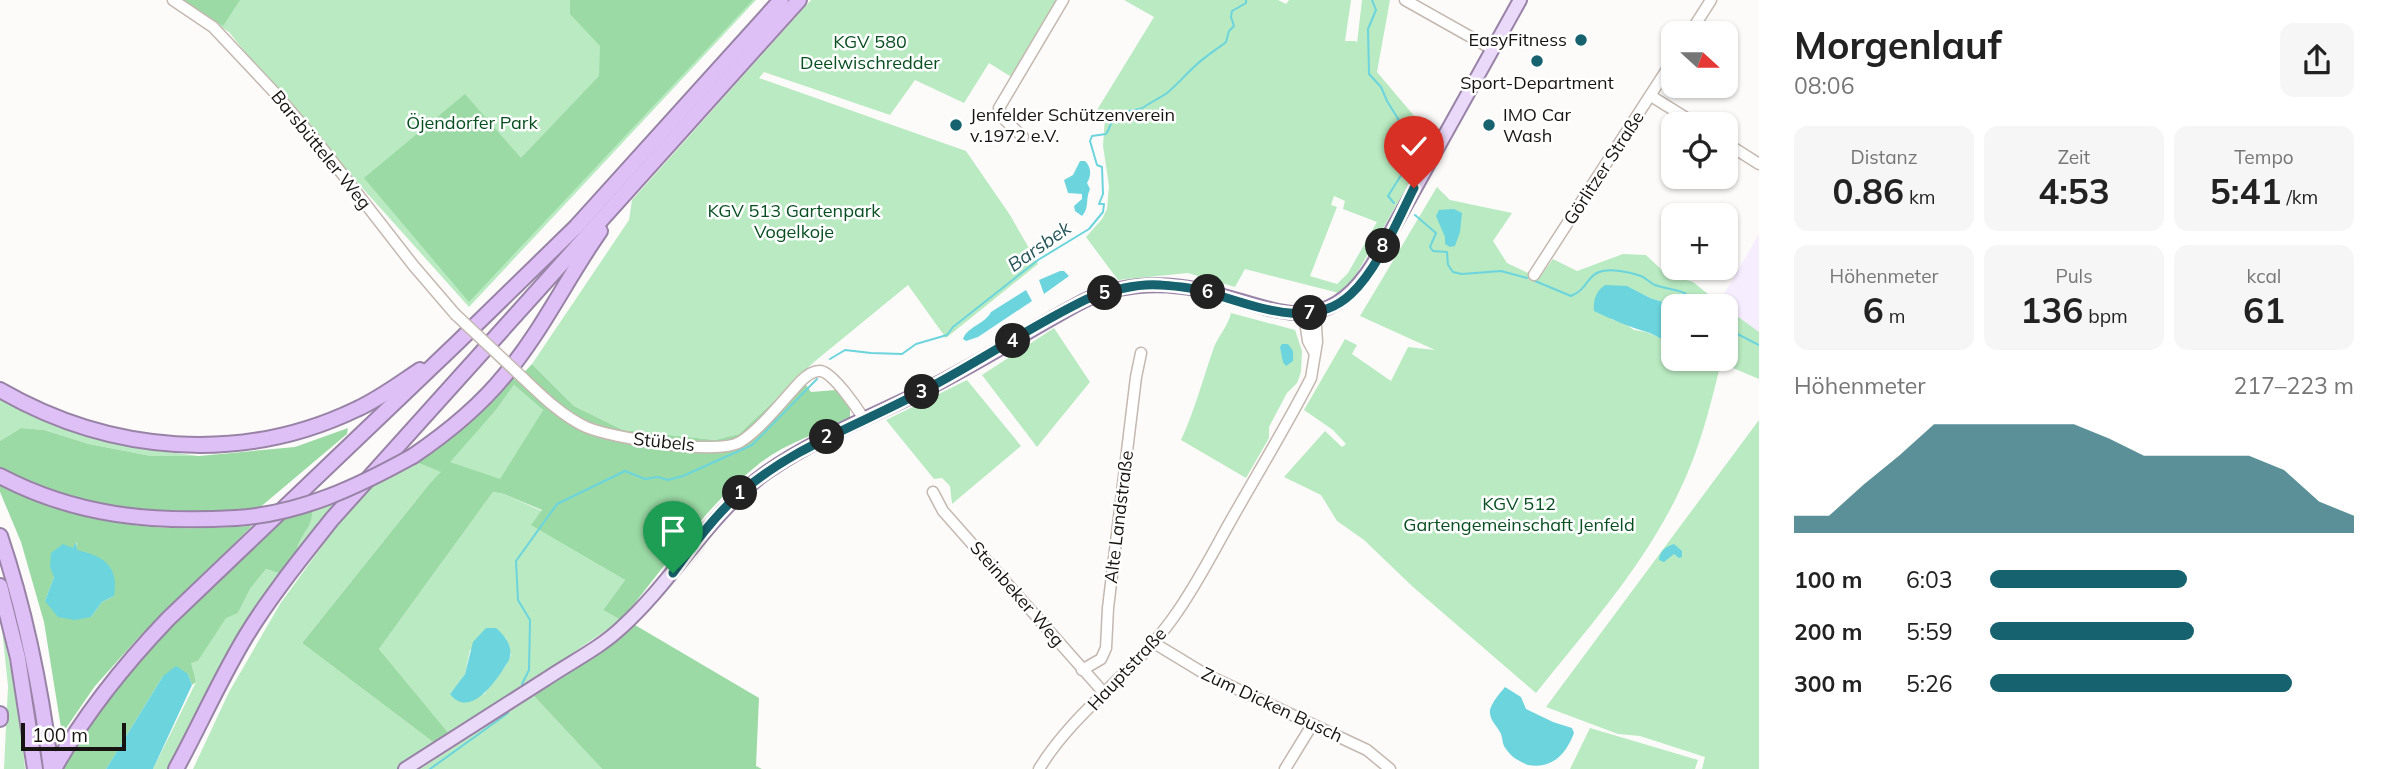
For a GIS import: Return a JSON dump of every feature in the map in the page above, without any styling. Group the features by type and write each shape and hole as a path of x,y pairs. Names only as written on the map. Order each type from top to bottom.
{"highway":[{"path":"52,769 79,726 128,661 168,618 458,342 608,193 781,0"},
{"path":"179,764 213,694 247,634 332,519 799,0"},
{"path":"5,478 54,499 93,511 128,517 185,521 264,516 324,500 374,477 413,456 479,404 506,374 589,247 647,168"},
{"path":"0,390 55,418 122,438 178,445 237,444 307,429 357,409 383,395 458,342"},
{"path":"0,536 24,610 52,769"},
{"path":"0,586 20,669 36,769"},
{"path":"0,714 0,719"}],"main road":[{"path":"405,769 611,638 659,591 706,530 740,493 794,455 918,394 1079,303 1115,290 1151,284 1199,290 1273,310 1309,313 1344,300 1366,276 1520,0"}],"street":[{"name":"Barsbütteler Weg","path":"173,0 213,27 275,93 323,148 413,265 455,314"},
{"path":"1023,137 1003,118 999,108 1063,0"},
{"path":"1405,0 1492,49"},
{"path":"1698,21 1711,0"},
{"name":"Görlitzer Straße","path":"1534,275 1661,80"},
{"path":"1651,96 1677,112"},
{"path":"1738,151 1759,164"},
{"name":"Hauptstraße","path":"1039,769 1050,751 1154,643 1201,575 1311,378 1317,342 1309,313"},
{"name":"Stübels","path":"455,314 568,416 587,427 640,441 721,447 740,443 801,380 811,373 821,371 830,376 864,419"},
{"name":"Alte Landstraße","path":"1082,670 1101,659 1106,648 1108,608 1140,353"},
{"name":"Steinbeker Weg","path":"933,492 943,511 1104,694"},
{"name":"Zum Dicken Busch","path":"1154,643 1205,674 1367,750 1390,769"},
{"path":"1285,769 1312,725"}],"shaded area":[{"path":"1759,234 1759,332 1738,317 1738,294 1724,294 1732,280 1738,280 1738,270"}],"green space":[{"name":"Öjendorfer Park","path":"177,0 756,0 469,307 280,96 229,32"},
{"path":"182,0 240,0 223,26"},
{"path":"570,0 753,0 469,302 364,178 465,94 521,158 599,76 600,46 570,14"},
{"name":"KGV 513 Gartenpark Vogelkoje","path":"811,0 1059,0 1013,78 989,63 964,103 915,80 890,115 764,72 759,78 966,151 1010,215 1038,264 946,338 908,285 814,362 739,434 715,440 623,430 574,406 532,364 629,220 632,200"},
{"path":"1124,0 1278,0 1286,4 1289,0 1351,0 1345,41 1357,43 1362,0 1390,0 1377,72 1432,137 1415,173 1353,280 1339,293 1245,269 1235,287 1188,273 1118,280 1086,237 1107,209 1109,186 1103,146 1105,117 1097,110 1154,17","holes":["1334,196 1345,201 1343,209 1377,222 1348,273 1337,284 1310,276 1337,207 1331,205"]},
{"name":"KGV 512 Gartengemeinschaft Jenfeld","path":"1437,187 1450,200 1512,213 1493,241 1507,263 1539,278 1553,259 1577,271 1623,254 1646,255 1661,269 1661,280 1687,280 1708,294 1661,294 1661,301 1626,286 1611,319 1661,338 1661,371 1719,371 1695,454 1660,528 1601,613 1536,693 1413,587 1364,540 1337,521 1321,495 1284,477 1325,431 1342,447 1346,444 1333,430 1304,410 1345,339 1357,345 1352,354 1391,381 1408,347 1435,350 1360,316"},
{"path":"1231,313 1295,330 1302,351 1301,372 1297,383 1287,393 1269,427 1269,438 1246,478 1181,440 1214,347"},
{"name":"KGV 512 Gartengemeinschaft Jenfeld","path":"1738,317 1759,332 1759,379 1738,370"},
{"path":"1054,328 1090,382 1037,447 982,375"},
{"path":"532,364 574,406 623,430 715,440 739,434 800,376 811,392 836,390 850,409 850,417 847,421 780,450 740,480 686,538 621,620 603,610 625,580 531,525 542,510 493,492 379,649 451,736 437,745 302,643 441,472 416,462 468,421 513,373 518,379","holes":["514,385 543,410 500,479 450,462 496,410"]},
{"path":"967,380 1021,446 952,504 950,486 942,478 934,479 886,420"},
{"path":"514,385 543,410 500,480 449,462 496,410"},
{"path":"0,394 112,441 145,449 199,456 151,456 89,444 44,430 21,428 0,441"},
{"path":"1759,420 1759,769 1702,769 1705,757 1640,736 1618,734 1546,707"},
{"path":"21,428 44,430 89,444 151,456 199,456 295,447 348,428 347,434 258,509 180,516 126,511 83,501 0,469 0,441"},
{"path":"416,462 442,472 430,483 302,643 437,745 399,769 193,769 229,692 280,604 343,517 366,490"},
{"path":"0,484 79,514 131,525 192,528 252,526 138,638 95,686 62,734 44,622 21,542 0,492","holes":["77,542 76,550 114,596 102,602 91,617 45,601 54,577"]},
{"path":"493,492 504,494 542,511 532,525 625,580 603,610 621,620 451,736 379,649","holes":["506,638 511,655 484,694 450,694 465,674 470,650"]},
{"path":"341,500 297,554 312,510"},
{"path":"312,510 297,554 282,574 266,569 250,589 238,613 226,618 198,661 191,663 196,682 192,685 188,674 163,676 106,769 61,769 86,725 128,671 172,622 282,518"},
{"path":"266,569 282,574 170,769 153,769 196,682 190,663 198,661 226,617 238,613 250,589"},
{"path":"635,625 759,698 756,766 762,769 602,769 534,696 616,641"},
{"path":"2,629 19,704 25,769 4,769 8,686"},
{"path":"534,696 602,769 420,769"},
{"path":"1590,728 1698,760 1695,769 1570,769"}],"water":[{"path":"1080,161 1085,161 1090,171 1087,183 1090,189 1082,216 1075,211 1074,206 1082,199 1082,194 1068,193 1064,180 1073,175"},
{"path":"1454,209 1462,213 1460,232 1455,246 1450,247 1445,244 1445,237 1436,216 1439,210"},
{"path":"1060,271 1069,276 1044,294 1039,280"},
{"path":"1605,285 1627,286 1661,301 1661,338 1594,311 1599,290"},
{"path":"1026,290 1032,301 978,337 966,341 963,339 991,312"},
{"path":"1282,344 1288,344 1293,351 1293,361 1286,366 1280,347"},
{"path":"76,542 77,550 108,564 115,586 114,596 102,602 91,617 75,620 58,617 45,601 54,577 50,567 51,553 63,544 73,548"},
{"path":"1674,544 1682,551 1682,557 1674,554 1664,562 1659,560 1660,554"},
{"path":"486,628 496,628 505,638 510,651 509,660 484,693 475,700 458,701 450,694 465,674 473,642"},
{"path":"176,666 188,674 192,685 153,769 106,769 163,676"},
{"path":"1505,687 1521,697 1526,709 1572,728 1574,733 1571,741 1557,758 1545,765 1528,765 1513,757 1506,749 1490,714 1492,704"}],"waterway":[{"name":"Barsbek","path":"830,359 845,350 902,354 916,344 947,335 953,327 1038,260 1089,229 1103,212 1104,204 1099,204 1103,194 1102,167 1097,165 1090,141 1092,136 1106,134 1113,119 1120,114 1140,109 1167,93 1226,42 1229,31 1234,26 1232,11 1246,3 1246,0"},
{"path":"1372,0 1376,10 1368,29 1369,74 1381,87 1400,122 1403,134 1405,169 1388,196 1394,203"},
{"path":"1415,215 1436,233 1430,247 1433,251 1447,252 1448,265 1453,272 1462,274 1501,271 1527,278"},
{"path":"1535,281 1571,296 1599,272 1609,270 1641,276 1655,285 1686,294"},
{"path":"1738,334 1759,345"},
{"name":"Barsbek","path":"522,684 529,670 530,620 518,600 516,561 557,504 625,471 645,479 658,477 668,480 752,445 817,379"},
{"name":"Barsbek","path":"430,769 508,713"}],"place":[{"name":"EasyFitness","path":"1581,40"},
{"name":"Sport-Department","path":"1537,61"},
{"name":"Jenfelder Schützenverein v.1972 e.V.","path":"956,125"},
{"name":"IMO Car Wash","path":"1489,125"}],"route":[{"path":"673,573 700,536 727,506 779,464 918,394 1087,299 1115,290 1151,284 1199,290 1288,313 1310,313 1329,308 1351,294 1366,276 1414,188"}],"park label":[{"name":"KGV 580 Deelwischredder","path":"870,52"}]}
